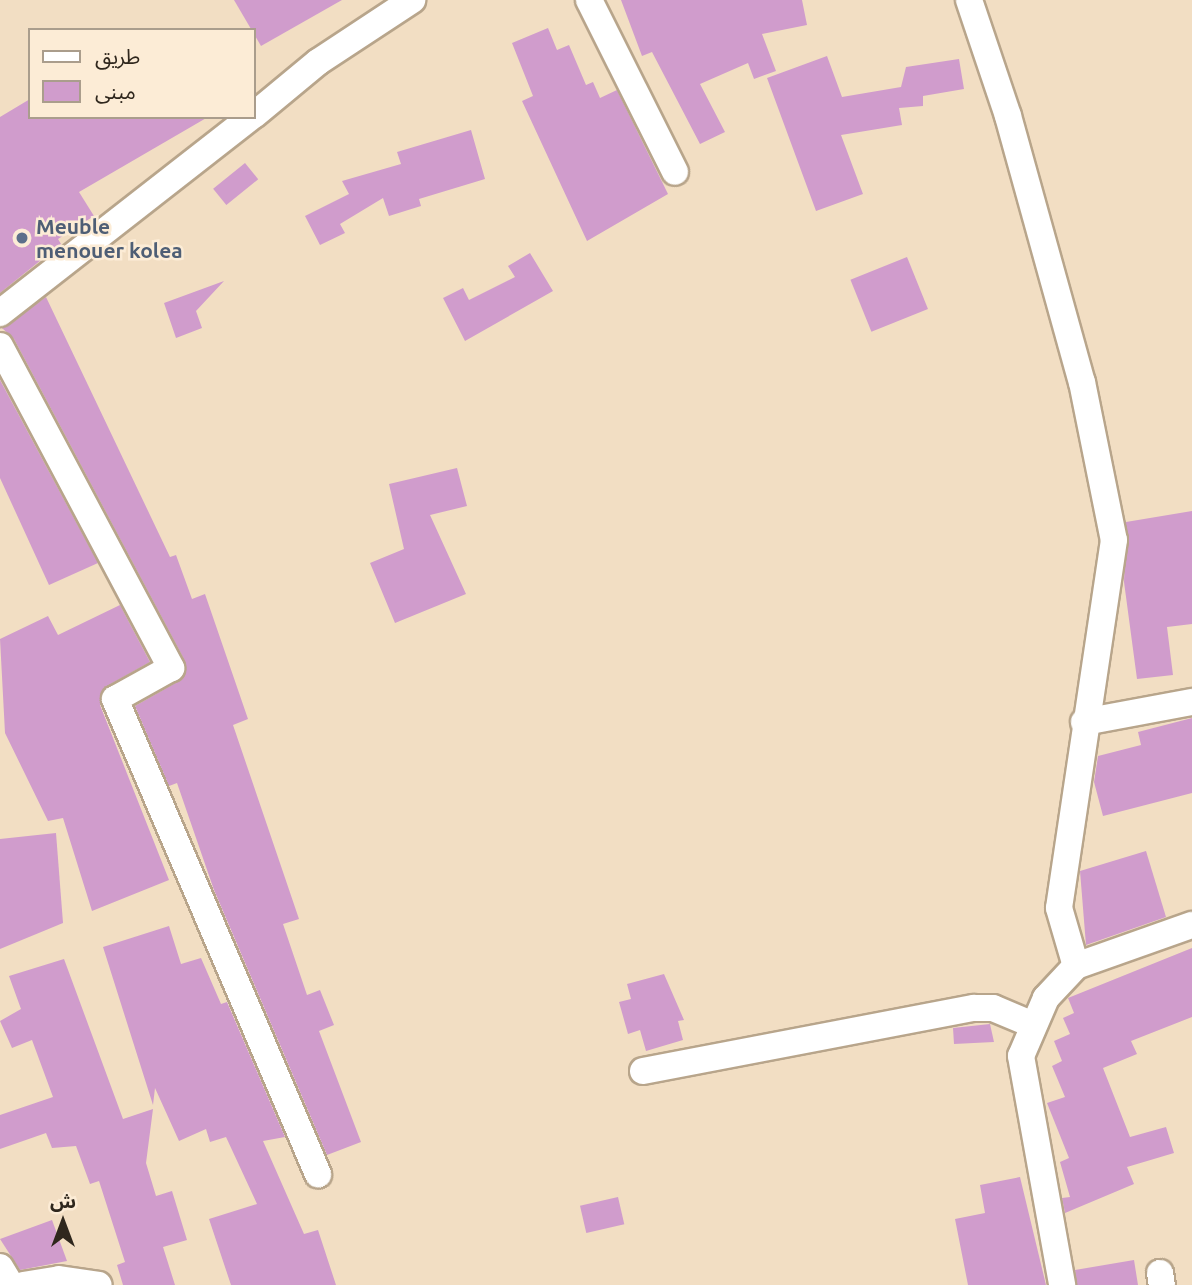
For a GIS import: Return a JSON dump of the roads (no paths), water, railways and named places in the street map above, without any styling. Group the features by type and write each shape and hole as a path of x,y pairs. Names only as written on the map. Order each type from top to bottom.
{"street":[{"path":"256,113 318,62 412,0"},
{"path":"589,0 675,172"},
{"path":"969,0 1008,116 1083,382 1114,540 1084,722 1059,908 1076,966"},
{"path":"0,313 248,119"},
{"path":"0,345 171,668 115,699 318,1174"},
{"path":"1084,722 1192,702"},
{"path":"1062,1285 1021,1056 1031,1024 1076,966 1192,925"},
{"path":"643,1071 974,1008 993,1008 1031,1024"},
{"path":"0,1267 11,1285"},
{"path":"23,1285 59,1279 99,1285"}],"place":[{"name":"Meuble menouer kolea","path":"22,238"}]}
